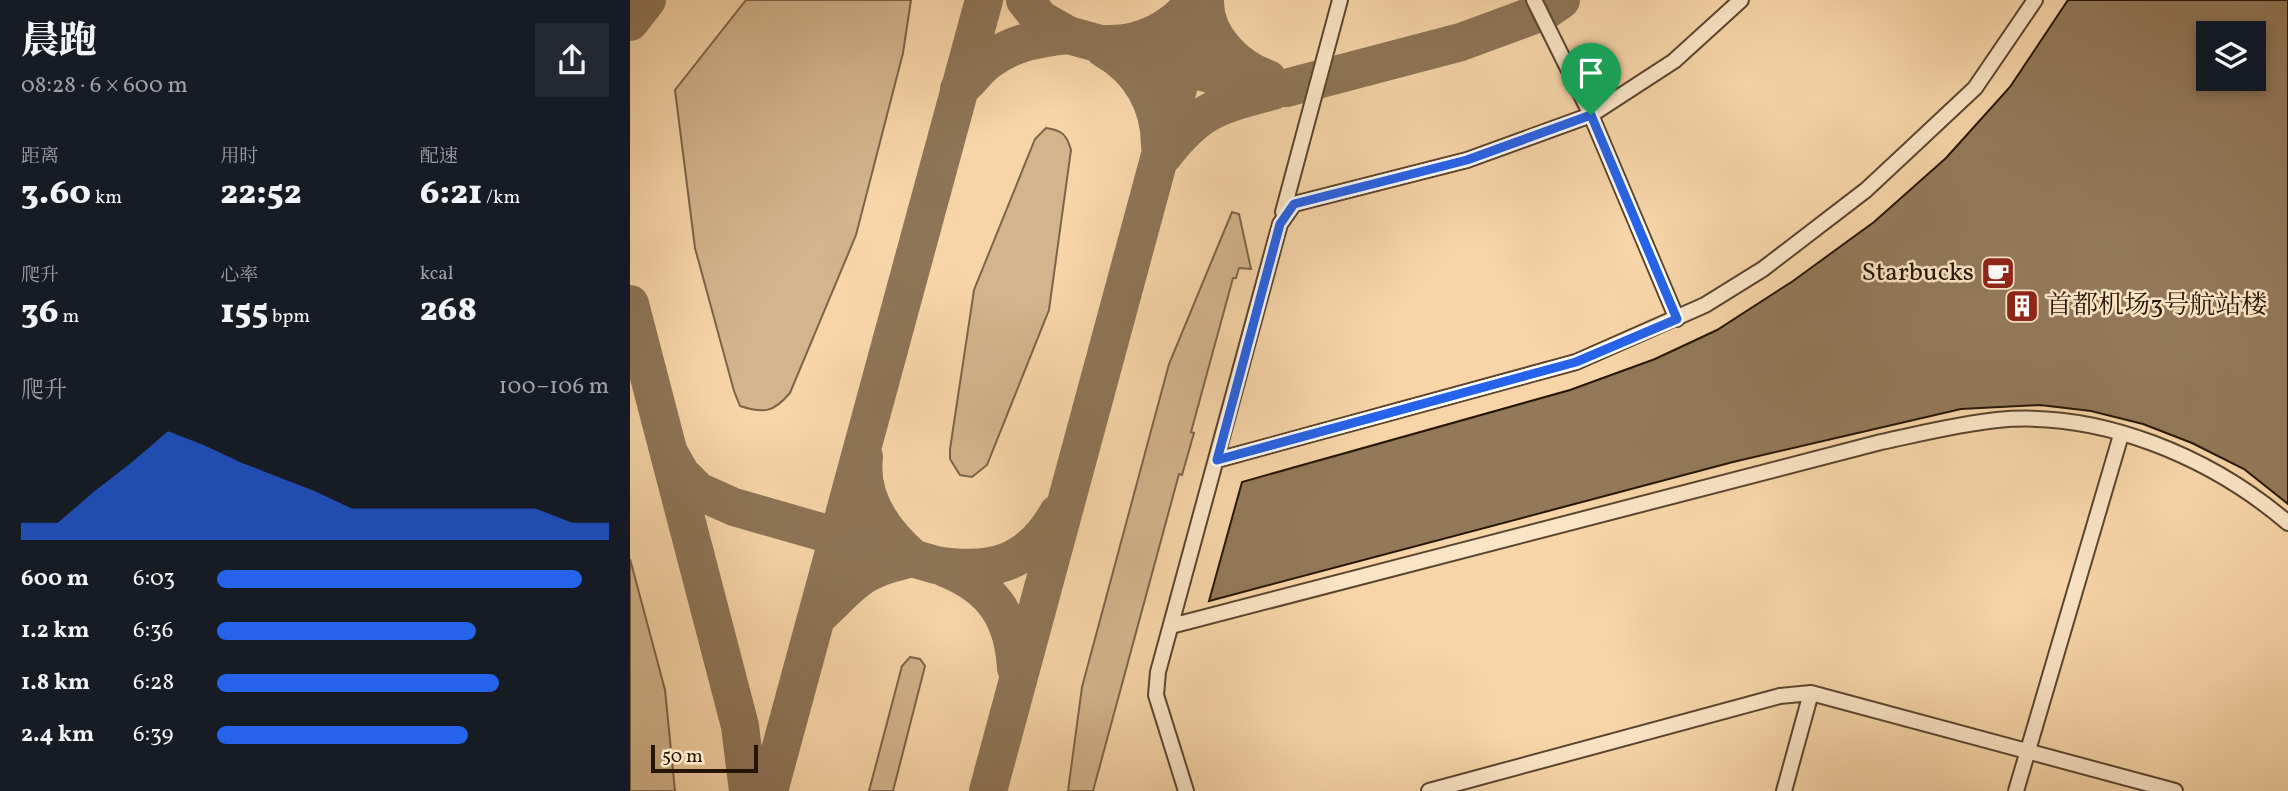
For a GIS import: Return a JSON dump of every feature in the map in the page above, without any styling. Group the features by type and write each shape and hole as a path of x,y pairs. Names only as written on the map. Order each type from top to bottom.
{"lane":[{"path":"1186,791 1156,695 1158,673 1340,0"},
{"path":"1534,0 1591,115 1677,319"},
{"path":"1280,224 1294,204 1467,160 1591,115 1674,61 1741,0"},
{"path":"1217,460 1576,362 1677,319 1763,270 1866,190 1975,88 2035,0"},
{"path":"1171,626 1881,442 1997,420 2063,420 2171,449 2204,464 2265,503 2288,523"},
{"path":"2016,791 2121,435"},
{"path":"1784,791 1811,693"},
{"path":"1429,791 1780,696 1811,693 2175,791"}],"shaded area":[{"path":"746,0 911,0 903,53 856,235 790,393 768,410 740,406 734,391 695,248 675,90"},
{"path":"1046,128 1063,134 1071,150 1049,310 987,465 972,477 960,475 950,459 950,449 974,290 1035,139"},
{"path":"1232,212 1239,214 1251,269 1239,268 1236,278 1233,278 1191,432 1194,433 1182,475 1179,474 1093,791 1068,791 1082,687 1169,364"},
{"path":"630,559 665,690 675,791 630,791"},
{"path":"910,657 920,659 925,666 893,791 869,791 902,666"}],"building":[{"name":"首都机场3号航站楼","path":"2068,0 2288,0 2288,504 2244,469 2192,443 2143,424 2091,411 2040,405 1961,409 1733,462 1209,601 1242,482 1570,390 1655,359 1717,330 1793,281 1874,222 1946,158 2010,87"}],"taxiway":[{"path":"630,22 647,0"},
{"path":"769,791 984,0"},
{"path":"1025,0 1040,19 1068,35 1249,85 1286,88 1461,42 1545,11 1561,0"},
{"path":"1107,44 1120,44 1157,33 1178,19 1195,0"},
{"path":"988,791 1202,0"},
{"path":"1205,0 1210,26 1224,49 1245,67 1268,79"},
{"path":"959,89 984,64 1006,50 1036,40 1068,35"},
{"path":"1104,49 1128,67 1145,89 1156,116 1160,146"},
{"path":"1163,156 1188,128 1210,112 1273,91"},
{"path":"630,304 740,726 748,791"},
{"path":"817,617 859,578 913,558 892,537 875,513 865,486 864,457"},
{"path":"672,458 681,474 698,491 734,507 936,565 975,568 1007,562 1035,544 1058,513"},
{"path":"945,568 976,584 997,606 1010,634 1016,668"}],"place":[{"name":"Starbucks","path":"1998,273"},
{"name":"首都机场3号航站楼","path":"2022,306"}],"route":[{"path":"1591,115 1677,319 1576,362 1217,460 1280,224 1294,204 1467,160 1591,115"}]}
